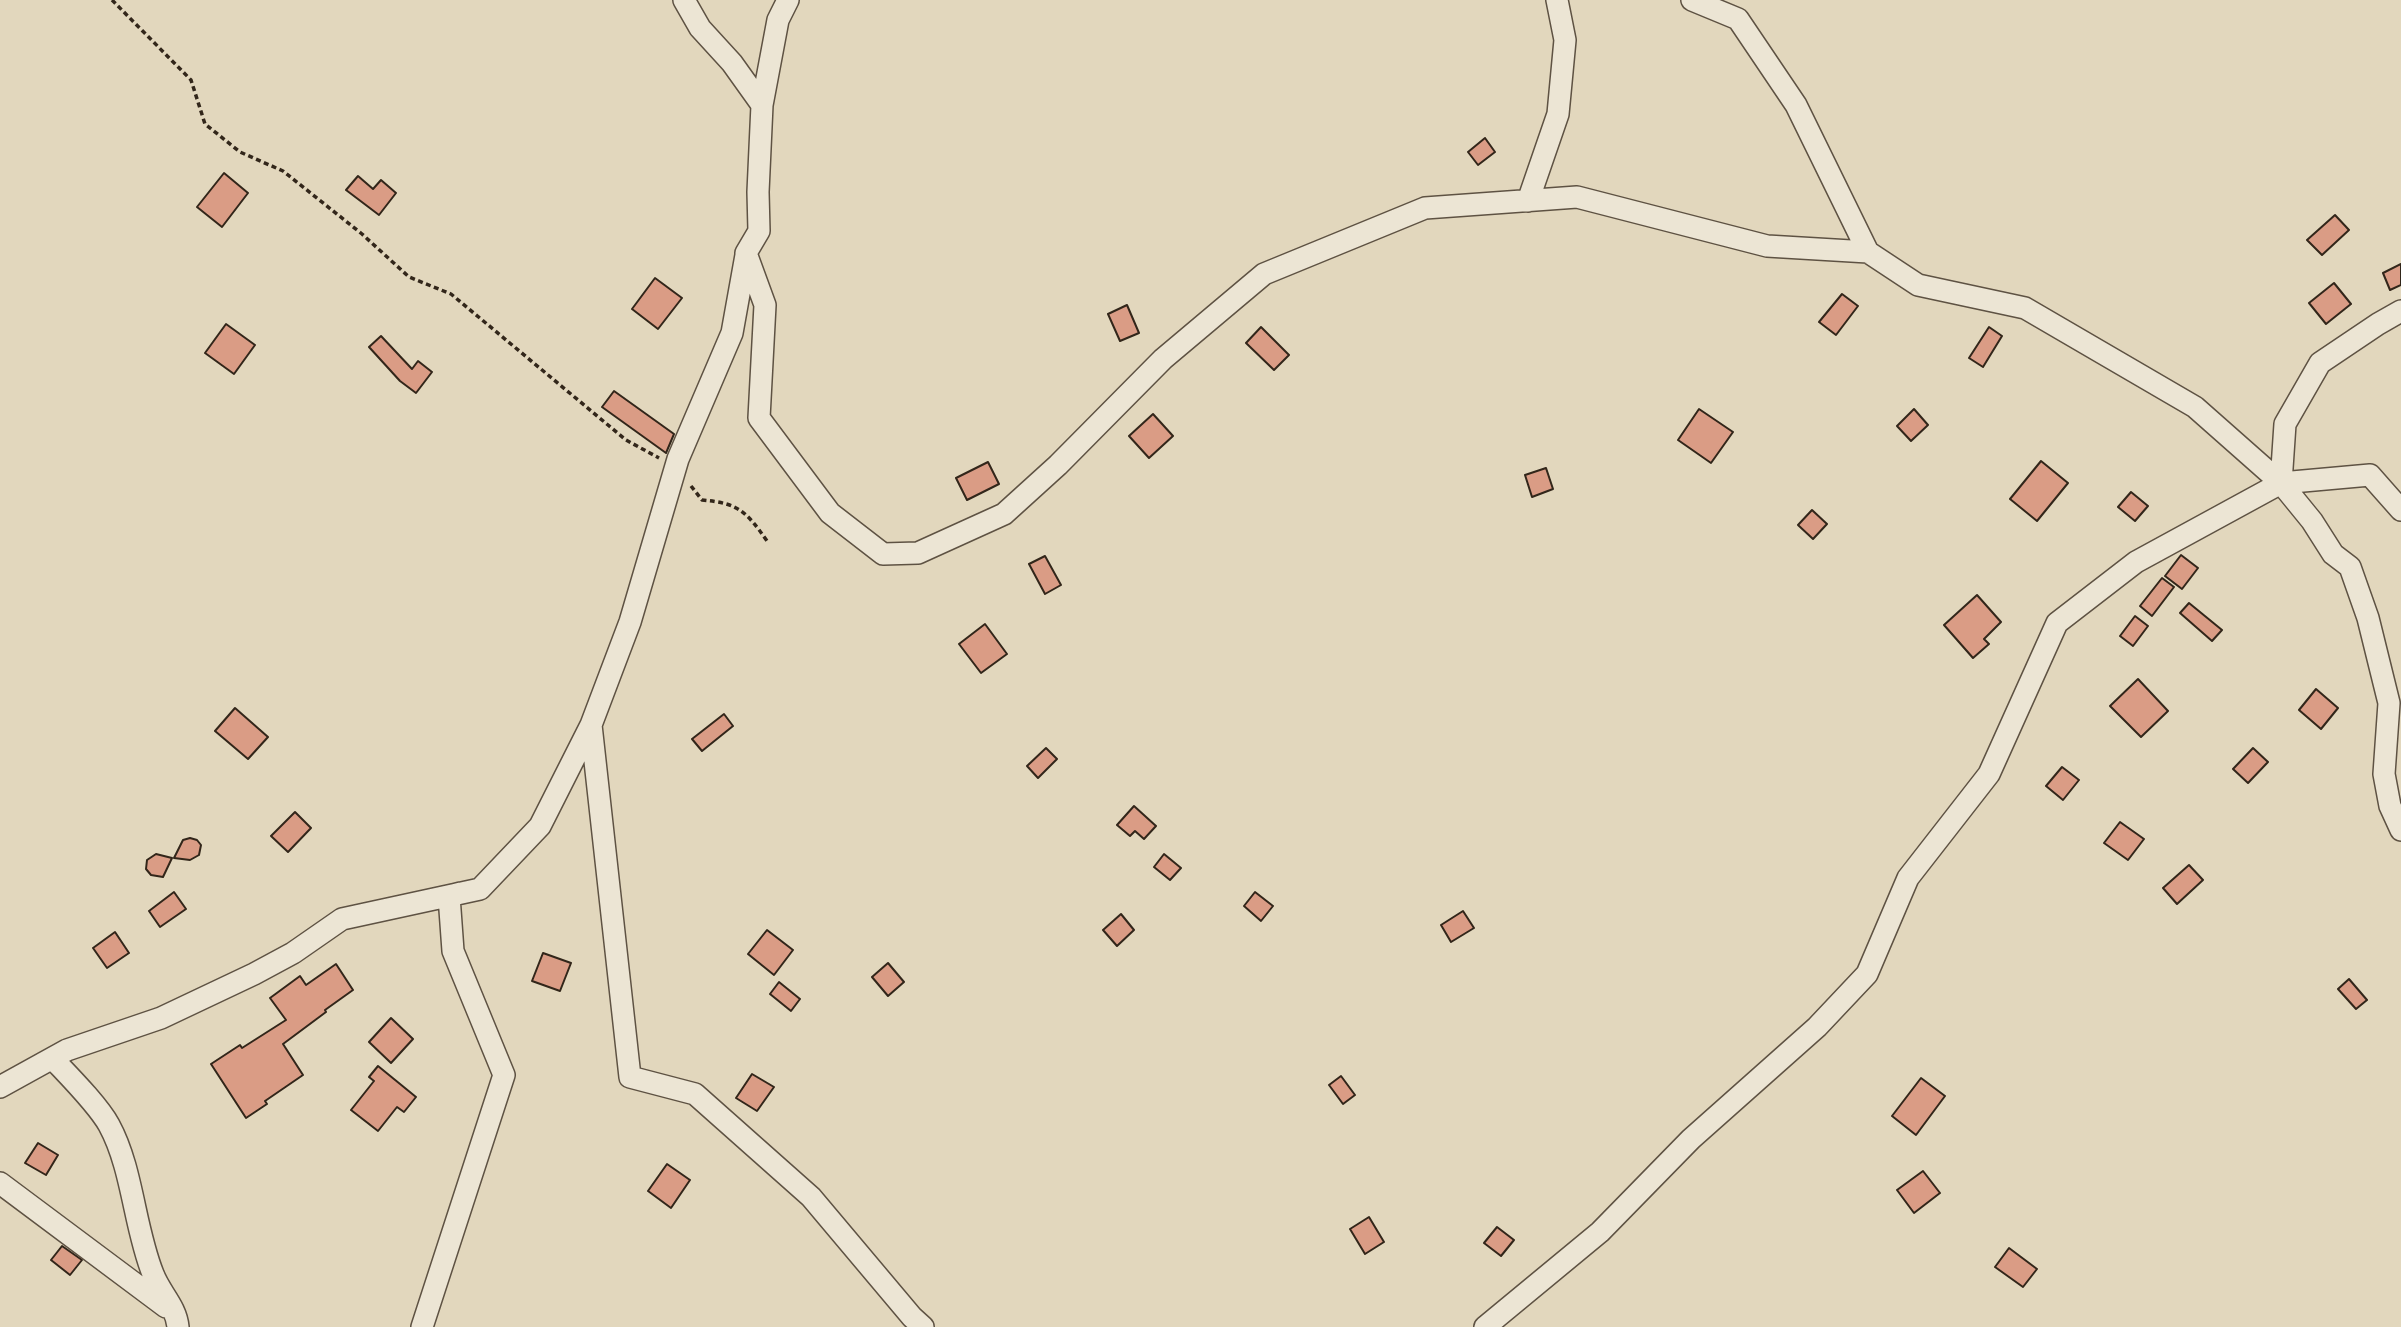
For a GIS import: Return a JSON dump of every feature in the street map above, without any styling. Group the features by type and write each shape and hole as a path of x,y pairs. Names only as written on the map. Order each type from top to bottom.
{"street":[{"path":"684,0 700,28 732,63 762,105"},
{"path":"422,1327 504,1075 453,951 449,896 480,889 540,826 591,725 630,622 676,468 732,333 746,253 759,231 762,105 778,20 788,0"},
{"path":"1528,201 1558,114 1565,40 1557,0"},
{"path":"1692,0 1738,19 1796,105 1868,252"},
{"path":"746,253 765,305 759,418 830,513 883,554 918,553 1004,514 1058,465 1163,359 1264,274 1425,208 1577,197 1767,246 1868,252 1918,285 2025,308 2195,407 2281,483 2312,521 2333,554 2350,567 2368,618 2389,703 2384,774 2390,806 2401,830"},
{"path":"2281,483 2285,424 2320,363 2401,311"},
{"path":"1485,1327 1600,1232 1691,1139 1817,1027 1867,974 1908,878 1989,774 2057,623 2136,562 2281,483 2370,475 2401,510"},
{"path":"591,725 630,1077 695,1094 811,1197 923,1327"},
{"path":"0,1087 67,1050 161,1018 190,1005 293,953 342,919 480,889"},
{"path":"53,1059 109,1124 124,1164 139,1233 154,1277 177,1321"},
{"path":"0,1183 177,1321"}],"path":[{"path":"112,0 191,80 205,124 240,152 283,171 362,234 409,277 451,294 626,440 676,468 702,500 727,502 751,518 766,541"}],"building":[{"path":"1485,138 1495,152 1478,165 1468,152"},
{"path":"224,173 248,193 222,227 197,207"},
{"path":"358,176 373,189 381,180 396,193 379,215 346,190"},
{"path":"2335,215 2349,230 2322,255 2307,240"},
{"path":"2401,264 2401,285 2390,290 2383,273"},
{"path":"655,278 682,298 658,329 632,309"},
{"path":"2334,283 2351,304 2326,324 2309,303"},
{"path":"1842,294 1858,306 1836,335 1819,322"},
{"path":"1127,305 1139,333 1120,341 1108,314"},
{"path":"226,324 255,345 234,374 205,353"},
{"path":"1261,327 1289,355 1274,370 1246,343"},
{"path":"1989,327 2002,336 1983,367 1969,358"},
{"path":"381,336 412,369 418,361 432,372 416,393 400,381 369,347"},
{"path":"614,391 674,434 666,453 602,407"},
{"path":"1699,409 1733,432 1711,463 1678,440"},
{"path":"1914,409 1928,425 1911,441 1897,426"},
{"path":"1153,414 1173,436 1149,458 1129,436"},
{"path":"2041,461 2068,483 2037,521 2010,499"},
{"path":"988,462 999,484 967,500 956,478"},
{"path":"1546,468 1553,489 1532,497 1525,475"},
{"path":"2131,492 2148,506 2135,521 2118,507"},
{"path":"1812,510 1827,524 1813,539 1798,525"},
{"path":"2181,555 2198,568 2182,589 2165,576"},
{"path":"1045,556 1061,585 1045,594 1029,564"},
{"path":"2162,578 2174,587 2152,616 2140,606"},
{"path":"1977,595 2001,622 1984,639 1989,644 1973,658 1944,625"},
{"path":"2189,603 2222,630 2212,641 2180,613"},
{"path":"2135,616 2148,626 2133,646 2120,636"},
{"path":"985,624 1007,654 981,673 959,644"},
{"path":"2138,679 2168,711 2141,737 2110,706"},
{"path":"2316,689 2338,708 2321,729 2299,710"},
{"path":"235,708 268,737 248,759 215,731"},
{"path":"724,714 733,726 702,751 692,739"},
{"path":"1046,748 1057,759 1038,778 1027,766"},
{"path":"2253,748 2268,762 2248,783 2233,769"},
{"path":"2062,767 2079,780 2063,800 2046,786"},
{"path":"1134,806 1156,826 1144,839 1135,831 1130,836 1117,825"},
{"path":"295,812 311,828 288,852 271,836"},
{"path":"2120,822 2144,839 2128,860 2104,843"},
{"path":"190,838 201,845 199,855 190,860 174,858 183,840"},
{"path":"156,854 172,858 163,877 151,875 146,869 147,860"},
{"path":"1164,854 1181,868 1170,880 1154,867"},
{"path":"2189,865 2203,880 2177,904 2163,888"},
{"path":"174,892 186,909 160,927 149,911"},
{"path":"1255,892 1273,906 1261,921 1244,906"},
{"path":"1463,911 1474,928 1451,942 1441,925"},
{"path":"1121,914 1134,930 1117,946 1103,930"},
{"path":"767,930 793,950 774,975 748,954"},
{"path":"115,932 129,953 107,968 93,948"},
{"path":"543,953 571,963 560,991 532,981"},
{"path":"888,963 904,982 888,996 872,977"},
{"path":"336,964 353,990 283,1044 303,1075 265,1101 267,1104 246,1118 211,1064 286,1020 270,998 300,976 306,985"},
{"path":"2349,979 2367,1000 2356,1009 2338,989"},
{"path":"779,982 800,999 791,1011 770,994"},
{"path":"391,1018 413,1039 391,1063 369,1042"},
{"path":"378,1066 416,1097 404,1112 397,1107 378,1131 351,1110 374,1081 369,1077"},
{"path":"752,1074 774,1087 757,1111 736,1098"},
{"path":"1341,1076 1355,1095 1343,1104 1329,1085"},
{"path":"1921,1078 1945,1096 1916,1135 1892,1116"},
{"path":"38,1143 58,1155 46,1175 25,1163"},
{"path":"667,1164 690,1180 671,1208 648,1191"},
{"path":"1923,1171 1940,1193 1914,1213 1897,1190"},
{"path":"1369,1217 1384,1242 1365,1254 1350,1229"},
{"path":"1497,1227 1514,1240 1501,1256 1484,1243"},
{"path":"62,1246 82,1260 70,1275 51,1260"},
{"path":"2009,1248 2037,1269 2023,1287 1995,1267"}]}
